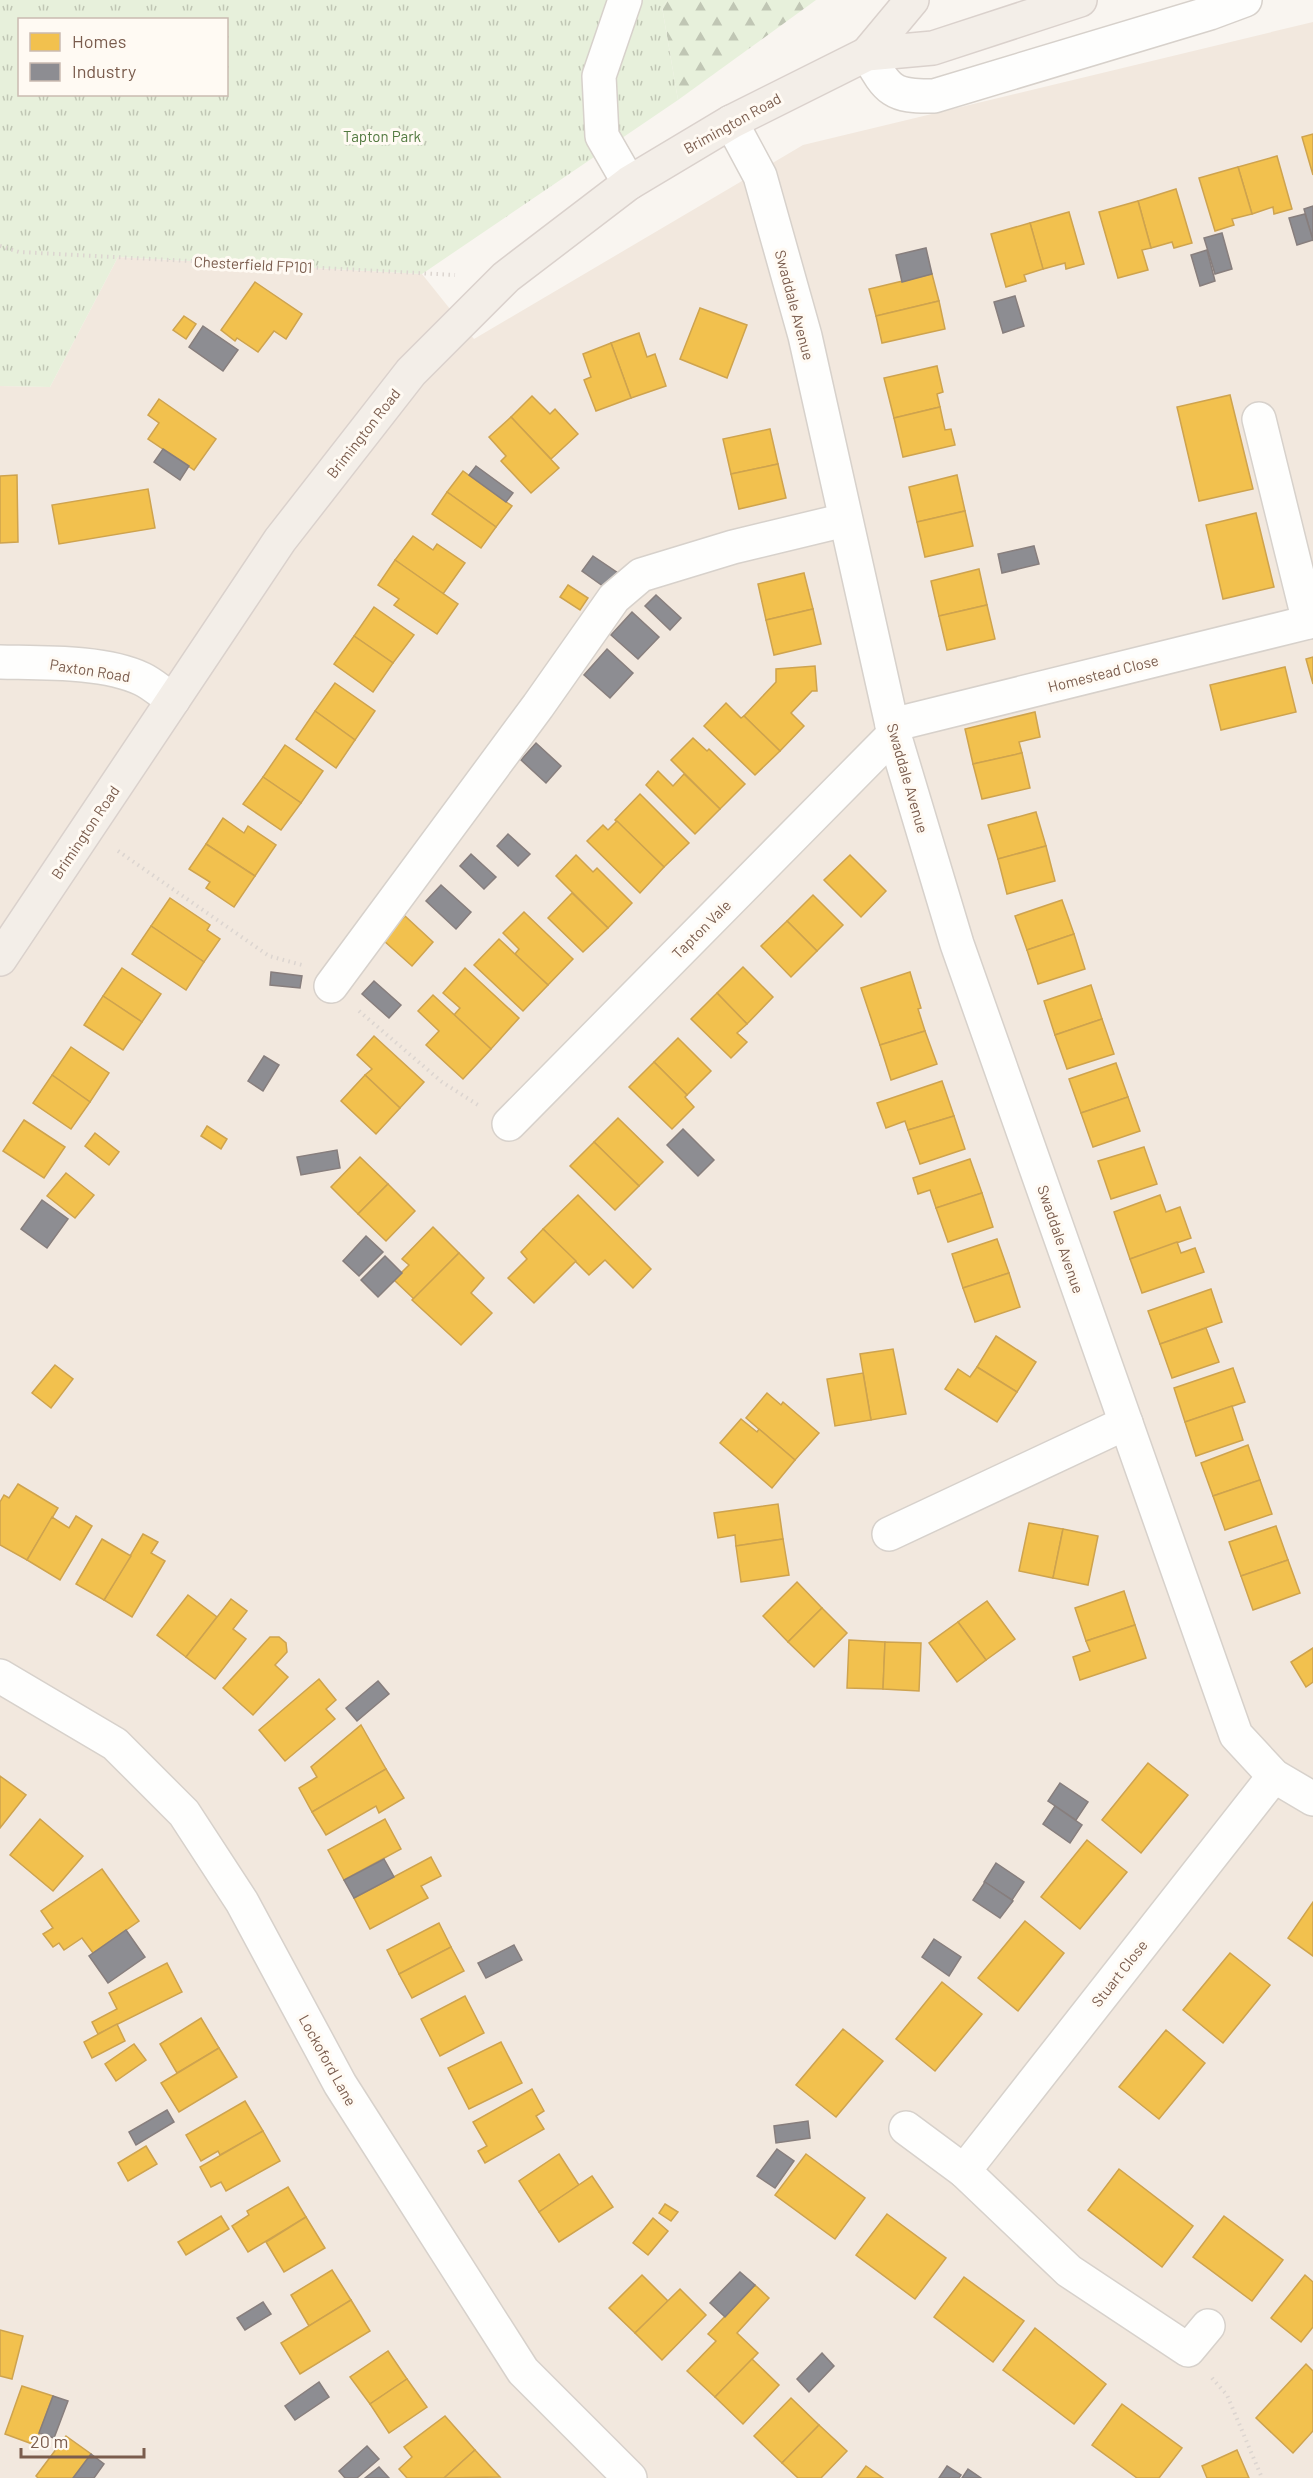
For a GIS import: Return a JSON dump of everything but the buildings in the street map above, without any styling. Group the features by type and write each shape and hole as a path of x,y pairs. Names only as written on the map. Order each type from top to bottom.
{"main road":[{"name":"Brimington Road","path":"867,54 912,0"},
{"name":"Brimington Road","path":"0,959 280,540 411,372 506,277 629,183 731,122 867,54 933,48 1080,0"}],"street":[{"path":"625,0 600,76 602,136 629,183"},
{"path":"867,54 885,86 908,96 934,96 1210,13 1245,0"},
{"name":"Swaddale Avenue","path":"731,122 760,176 805,336 893,730 957,944 1236,1735 1274,1776 1313,1799"},
{"path":"1259,419 1311,622"},
{"path":"331,986 538,706 614,598 641,575 744,544 846,520"},
{"name":"Homestead Close","path":"893,730 1311,622"},
{"name":"Paxton Road","path":"0,662 69,664 118,672 143,679 173,700"},
{"name":"Tapton Vale","path":"509,1124 893,730"},
{"path":"890,1534 1126,1423"},
{"name":"Lockoford Lane","path":"0,1676 115,1744 184,1813 242,1902 340,2084 523,2370 630,2478"},
{"name":"Stuart Close","path":"964,2171 1274,1776"},
{"path":"906,2128 964,2171 1069,2271 1198,2338"}],"path":[{"name":"Chesterfield FP101","path":"0,246 19,252 506,277"},
{"path":"87,829 269,956 303,966 331,986 442,1082 509,1124"},
{"path":"1198,2338 1227,2395 1262,2478"}],"shaded area":[{"path":"1313,22 1313,2478 0,2478 0,386 50,387 118,257 422,274 474,339 803,145"}],"green space":[{"name":"Tapton Park","path":"0,0 668,0 662,7 678,100 422,274 118,257 50,387 0,386"},
{"path":"668,0 816,0 678,100 662,7"}]}
